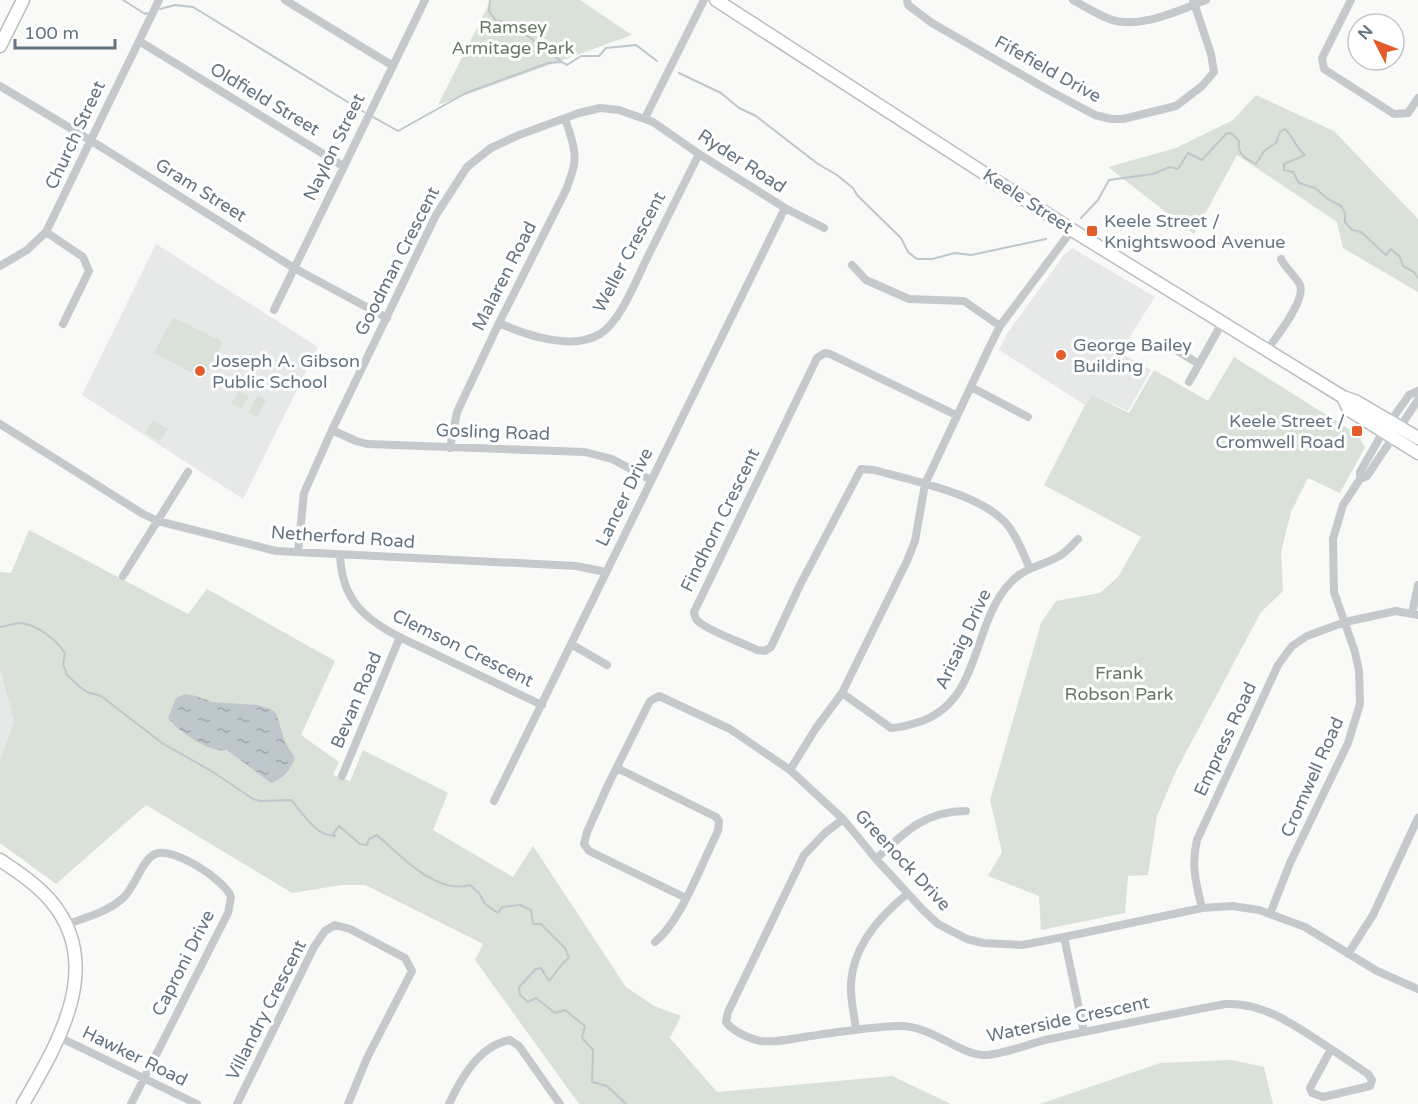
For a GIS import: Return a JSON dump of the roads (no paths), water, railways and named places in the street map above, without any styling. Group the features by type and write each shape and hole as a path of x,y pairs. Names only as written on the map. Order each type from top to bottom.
{"main road":[{"path":"0,46 23,0"},
{"name":"Keele Street","path":"716,0 1072,230 1343,398 1349,410 1392,430 1418,438"},
{"name":"Keele Street","path":"1392,430 1418,453"},
{"path":"0,860 31,882 50,900 65,925 74,951 77,977 73,999 59,1037 23,1104"}],"street":[{"name":"Church Street","path":"0,266 27,250 46,232 56,216 90,140 159,0"},
{"path":"285,0 393,66"},
{"name":"Naylon Street","path":"274,310 425,0"},
{"path":"645,118 704,0"},
{"name":"Fifefield Drive","path":"907,0 908,5 932,23 1050,92 1095,115 1111,119 1123,119 1176,106 1202,86 1214,72 1211,54 1194,2"},
{"path":"1073,0 1108,18 1134,22 1147,21 1194,2 1206,0"},
{"path":"1350,0 1322,58 1324,69 1394,114 1408,113 1418,98"},
{"name":"Oldfield Street","path":"139,41 343,166"},
{"name":"Gram Street","path":"0,86 294,268 387,318"},
{"name":"Goodman Crescent","path":"297,552 304,494 332,430 436,215 467,167 491,148 502,143 565,118 600,108 620,110 645,118"},
{"name":"Malaren Road","path":"450,448 457,412 567,188 574,166 574,157 565,118"},
{"name":"Ryder Road","path":"645,118 785,208 824,228"},
{"name":"Weller Crescent","path":"499,323 534,337 560,340 582,340 600,334 608,327 628,295 699,154"},
{"name":"Lancer Drive","path":"494,801 785,208"},
{"path":"790,770 816,728 842,693 915,541 925,484 1000,326 1072,230"},
{"path":"46,232 83,257 89,271 63,324"},
{"path":"1266,351 1297,304 1301,290 1299,282 1281,259"},
{"path":"852,266 866,280 897,295 909,299 964,301 1000,326"},
{"path":"1189,382 1222,323"},
{"path":"1165,343 1199,364"},
{"name":"Findhorn Crescent","path":"925,484 874,470 861,469 805,575 771,647 765,651 712,629 695,618 694,612 817,358 825,352 831,354 956,415"},
{"path":"971,387 1028,417"},
{"path":"1392,430 1409,395 1418,391"},
{"path":"1392,430 1418,399"},
{"name":"Netherford Road","path":"0,424 111,495 158,521 252,546 276,551 340,556 549,564 606,572"},
{"name":"Gosling Road","path":"332,430 367,444 585,452 612,459 651,480"},
{"name":"Cromwell Road","path":"1270,914 1290,863 1356,722 1360,704 1359,671 1334,592 1333,539 1343,505 1360,479 1367,476 1392,430"},
{"path":"123,576 188,472"},
{"path":"925,484 960,495 996,515 1008,525 1030,569"},
{"name":"Arisaig Drive","path":"842,693 891,728 912,724 944,710 960,692 991,614 1002,593 1013,579 1061,555 1078,539"},
{"name":"Clemson Crescent","path":"340,556 342,576 358,608 387,630 542,705"},
{"path":"1415,614 1418,585"},
{"name":"Empress Road","path":"1202,908 1193,870 1193,856 1197,840 1278,665 1292,646 1307,636 1345,622 1381,613 1396,611 1415,614"},
{"name":"Bevan Road","path":"342,776 400,637"},
{"path":"571,644 607,665"},
{"name":"Greenock Drive","path":"686,898 590,851 584,844 587,832 650,701 660,696 730,729 790,770 843,819 876,859 938,924 967,939 983,943 1022,945 1202,908 1232,906 1270,914 1305,927 1377,971 1418,989"},
{"path":"617,768 716,817 719,821 717,831 686,898 669,929 655,942"},
{"path":"876,859 910,828 923,820 948,811 966,811"},
{"path":"1348,954 1372,915 1418,818"},
{"name":"Waterside Crescent","path":"843,819 825,832 804,855 728,1012 726,1022 736,1030 762,1041 856,1029 911,1026 940,1036 963,1050 988,1054 1084,1032 1239,1003 1265,1009 1286,1020 1331,1049 1368,1074 1372,1080 1370,1086 1323,1097 1312,1093 1310,1088 1312,1080 1331,1049"},
{"name":"Caproni Drive","path":"65,925 111,907 122,899 151,856 157,853 164,852 203,870 230,893 228,913 131,1104"},
{"path":"856,1029 851,993 852,970 872,930 891,908 908,894"},
{"name":"Villandry Crescent","path":"237,1104 314,947 325,931 335,926 350,929 405,958 412,970 367,1058 348,1104"},
{"path":"1064,937 1084,1032"},
{"name":"Hawker Road","path":"59,1037 197,1104"},
{"path":"449,1104 462,1077 477,1060 499,1043 510,1040 519,1046 560,1104"}],"water":[{"path":"185,694 212,702 257,705 271,709 276,713 285,742 295,758 289,770 280,779 271,783 227,750 212,749 187,735 168,718 176,698"}],"waterway":[{"path":"123,0 145,14 147,13"},
{"path":"490,0 489,11 496,21 507,22 514,26"},
{"path":"160,9 175,5 193,7 364,112"},
{"path":"520,30 562,62"},
{"path":"373,117 398,131 466,93 548,63 562,62 567,65 581,56 599,56 606,48 636,45 657,61"},
{"path":"679,73 721,93 739,108 756,116 818,164 837,175 853,188 857,195 901,238 908,252 917,259 932,259 955,253 971,255 1046,239"},
{"path":"1081,218 1098,200 1109,180 1153,174 1170,167 1178,169 1188,153 1202,160 1226,134 1231,133 1239,141 1239,150 1243,156 1256,164 1264,151 1276,143 1280,132 1285,129 1305,155 1284,164 1284,170 1293,172 1299,183 1315,188 1341,206 1345,213 1345,222 1352,230 1361,232 1386,255 1391,249 1400,257 1403,266 1414,272 1418,278"},
{"path":"0,627 20,623 33,626 46,634 65,653 63,664 67,675 80,687 87,692 101,696 162,743 213,772 253,799 260,801 291,800 315,828 328,835 335,836 333,834 339,826 360,844 367,845 369,839 377,835 407,862 432,879 457,887 470,885 479,893 485,904 498,913 502,907 520,905 531,910 533,924 541,924 565,948 569,958 549,981 541,968 536,969 519,987 520,995 528,1002 536,998 555,1013 565,1010 585,1026 582,1038 593,1050 592,1082 607,1086 626,1104"}],"place":[{"name":"Keele Street / Knightswood Avenue","path":"1092,231"},
{"name":"George Bailey Building","path":"1061,355"},
{"name":"Joseph A. Gibson Public School","path":"200,371"},
{"name":"Keele Street / Cromwell Road","path":"1357,431"}],"park label":[{"name":"Ramsey Armitage Park","path":"513,37"},
{"name":"Frank Robson Park","path":"1119,683"}]}
